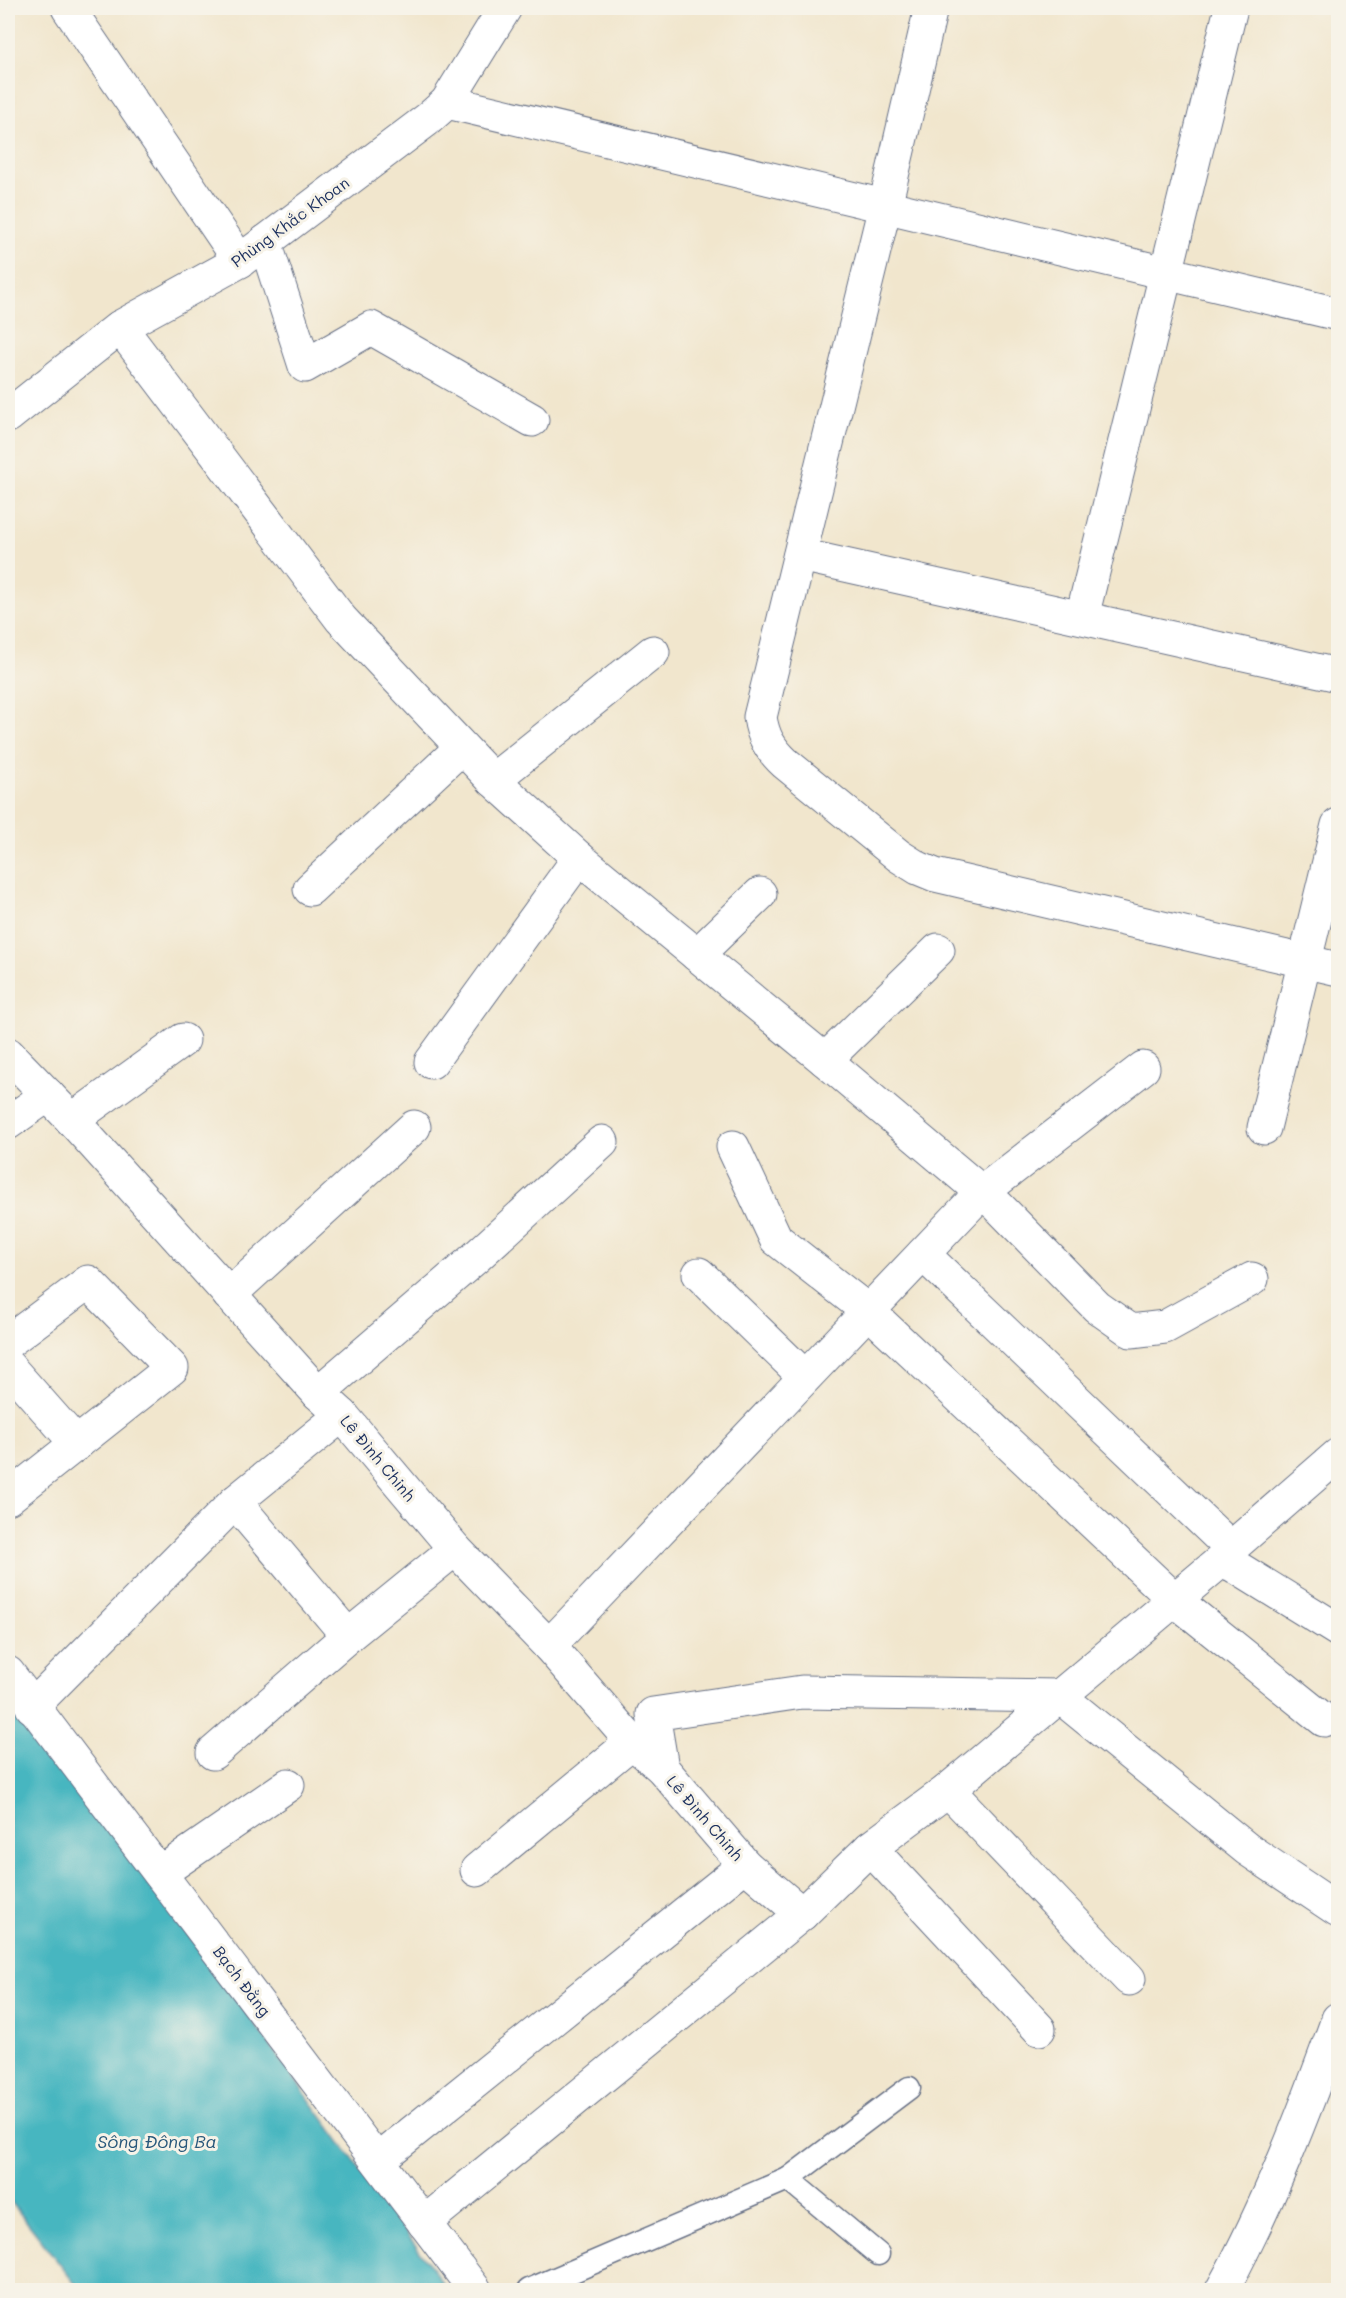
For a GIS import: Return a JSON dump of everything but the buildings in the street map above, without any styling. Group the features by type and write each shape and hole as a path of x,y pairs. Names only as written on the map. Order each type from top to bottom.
{"street":[{"path":"68,8 252,252 305,366 371,328 532,420"},
{"name":"Phùng Khắc Khoan","path":"8,416 120,327 252,252 428,119 447,102 505,8"},
{"path":"931,8 760,717 763,735 771,750 785,763 881,842 918,868 935,875 1338,969"},
{"path":"1082,617 1231,8"},
{"path":"447,102 1338,314"},
{"path":"120,327 341,619 461,748 579,858 998,1206 1098,1307 1131,1331 1165,1327 1252,1279"},
{"path":"800,555 1338,675"},
{"path":"493,780 653,652"},
{"path":"310,889 461,748"},
{"path":"1264,1128 1338,825"},
{"path":"431,1062 579,858"},
{"path":"697,955 760,894"},
{"path":"825,1060 938,950"},
{"path":"72,1120 183,1040"},
{"name":"Lê Đình Chinh","path":"8,1054 72,1120 330,1404 455,1549 549,1646 632,1742 662,1768 745,1865 802,1914"},
{"path":"549,1646 981,1193 1143,1068"},
{"path":"8,1123 48,1095"},
{"path":"229,1295 414,1127"},
{"path":"32,1707 474,1259 602,1142"},
{"path":"733,1147 776,1239 868,1311 1175,1600 1324,1720"},
{"path":"923,1254 1227,1553 1338,1630"},
{"path":"699,1274 805,1377"},
{"path":"8,1341 88,1282 172,1368 8,1498"},
{"path":"8,1366 77,1444"},
{"path":"424,2223 802,1914 870,1848 948,1790 1175,1600 1338,1455"},
{"path":"235,1502 348,1636"},
{"path":"213,1753 348,1636 455,1549"},
{"name":"Bạch Đằng","path":"8,1673 475,2290"},
{"path":"662,1768 653,1714 802,1692 1059,1695 1247,1849 1338,1910"},
{"path":"477,1870 632,1742"},
{"path":"160,1873 288,1785"},
{"path":"948,1790 1129,1979"},
{"path":"870,1848 1040,2029"},
{"name":"Lê Đình Chinh","path":"378,2160 745,1865"},
{"path":"1222,2290 1250,2239 1321,2068 1338,2019"}],"lane":[{"path":"529,2290 788,2179 909,2088"},
{"path":"788,2179 878,2254"}],"water":[{"name":"Sông Đông Ba","path":"8,1689 448,2290 80,2290 8,2198"}]}
